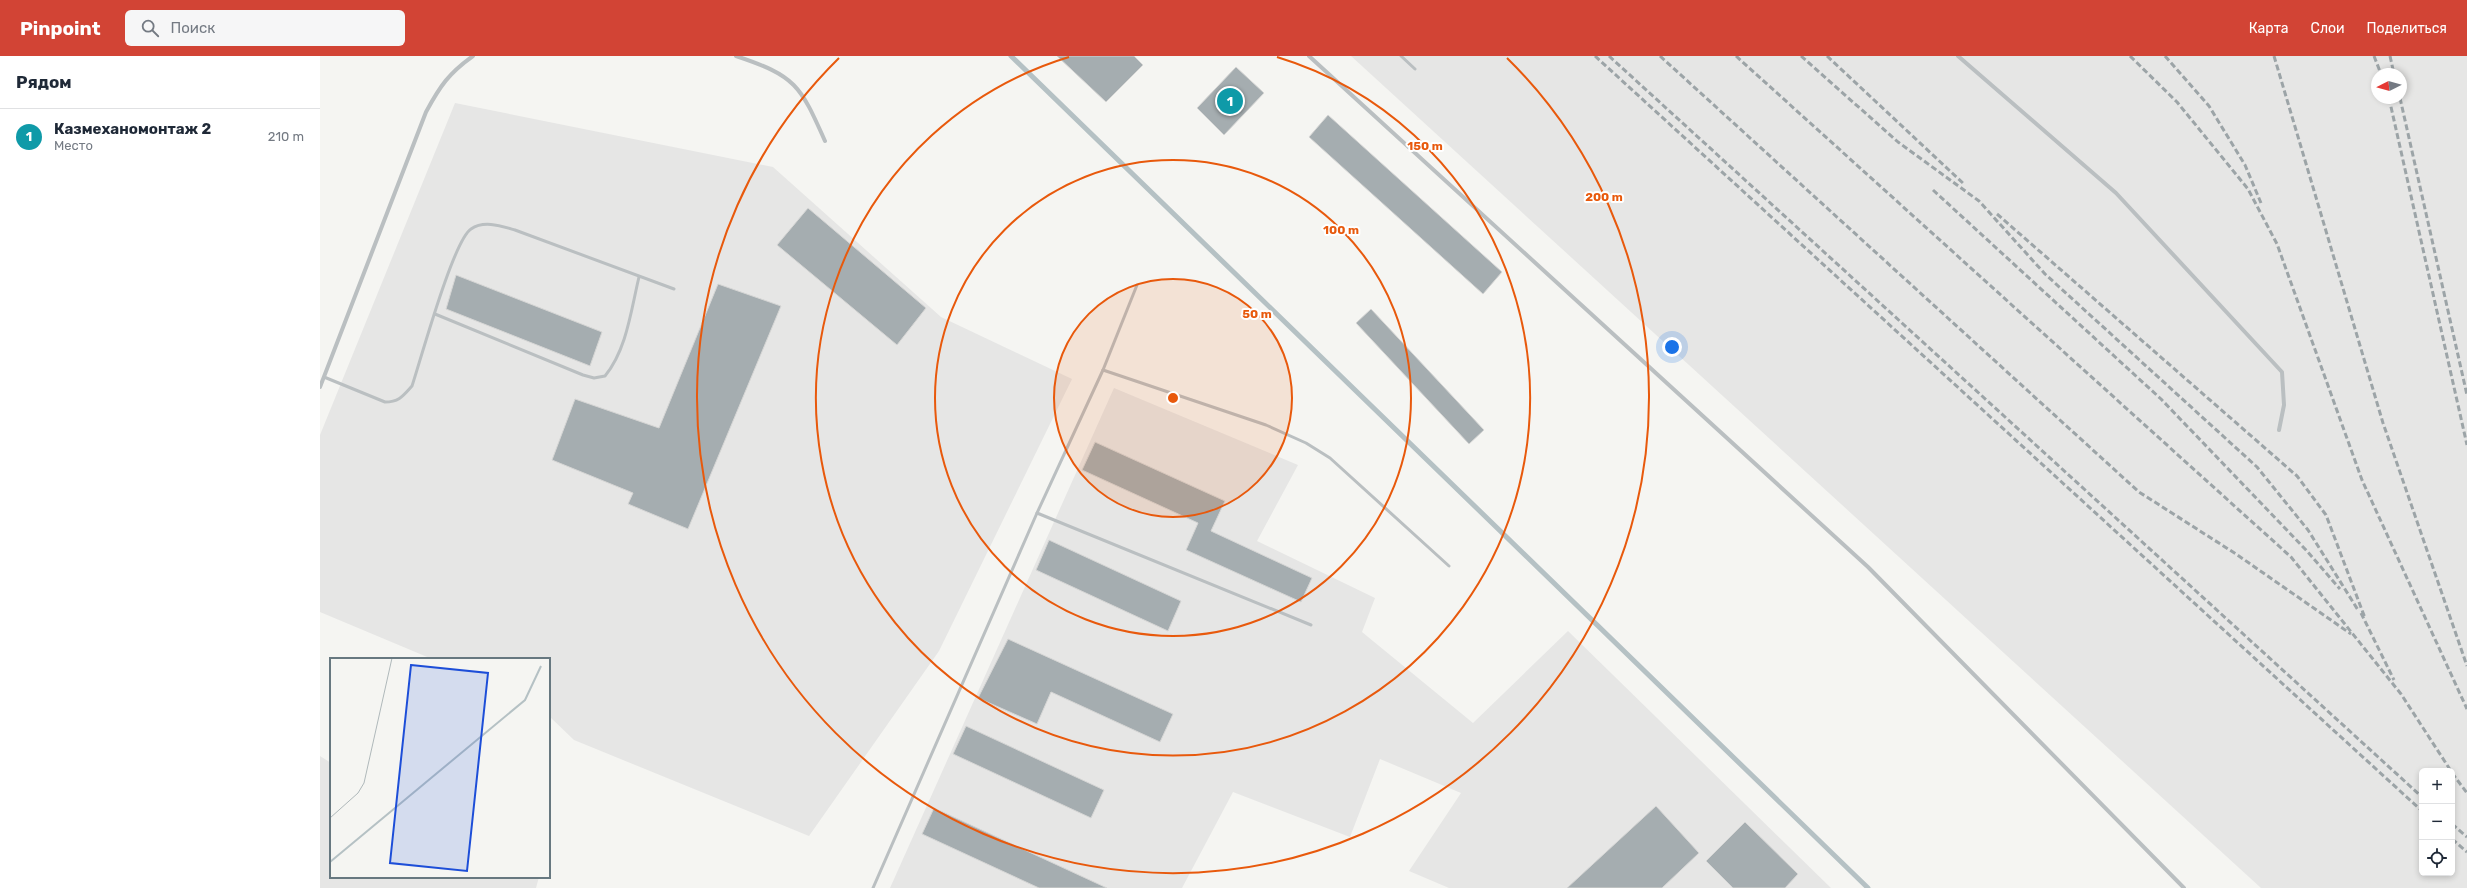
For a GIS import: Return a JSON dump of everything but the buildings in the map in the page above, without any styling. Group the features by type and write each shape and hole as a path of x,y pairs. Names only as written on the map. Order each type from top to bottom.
{"street":[{"path":"320,387 426,112 441,84 457,67 473,56"},
{"path":"736,56 768,66 790,79 806,98 825,141"},
{"path":"1308,56 1868,567 2184,888"},
{"path":"1958,56 2116,193 2282,372 2284,405 2279,430"}],"lane":[{"path":"1402,56 1416,69"},
{"path":"324,377 385,402 395,402 412,386 435,314 462,239 470,229 481,224 495,224 515,230 674,290"},
{"path":"435,314 583,374 594,378 600,377 605,376 614,365 623,340 640,277"},
{"path":"873,888 1037,513 1103,370 1136,285"},
{"path":"1103,370 1266,425 1306,443 1330,458 1449,566"},
{"path":"1037,513 1311,625"}],"shaded area":[{"path":"1351,56 2467,56 2467,888 2261,888"},
{"path":"455,103 773,167 941,317 1072,379 939,651 809,836 574,740 550,717 550,658 430,658 320,612 320,435"},
{"path":"1114,388 1298,465 1257,541 1375,598 1362,632 1473,723 1568,631 1831,888 1449,888 1409,871 1461,793 1380,759 1350,837 1233,792 1182,888 890,888"},
{"path":"320,756 330,762 330,878 539,878 536,888 320,888"}],"waterway":[{"path":"1011,56 1868,888"}],"railway":[{"path":"1595,56 2419,808"},
{"path":"1609,56 2419,794"},
{"path":"1660,56 2139,492 2236,554 2351,634"},
{"path":"1736,56 2291,557 2401,694 2449,768"},
{"path":"1801,56 1898,142 1979,201 2045,274 2257,467 2308,530 2358,610"},
{"path":"1827,56 1965,185"},
{"path":"2130,56 2177,102 2248,189 2277,244 2362,480 2467,709"},
{"path":"2165,56 2209,106 2245,165 2261,203"},
{"path":"2274,56 2383,423 2467,666"},
{"path":"2374,56 2379,68"},
{"path":"2390,56 2393,68"},
{"path":"2390,104 2467,445"},
{"path":"2401,104 2467,395"},
{"path":"1933,190 2161,399 2306,550 2340,589"},
{"path":"1997,214 2297,476 2326,515 2365,618"},
{"path":"2361,613 2394,680"},
{"path":"2455,777 2467,793"},
{"path":"2455,827 2467,837"},
{"path":"2453,840 2467,852"}],"place":[{"name":"Казмеханомонтаж 2","path":"1230,101"}]}
